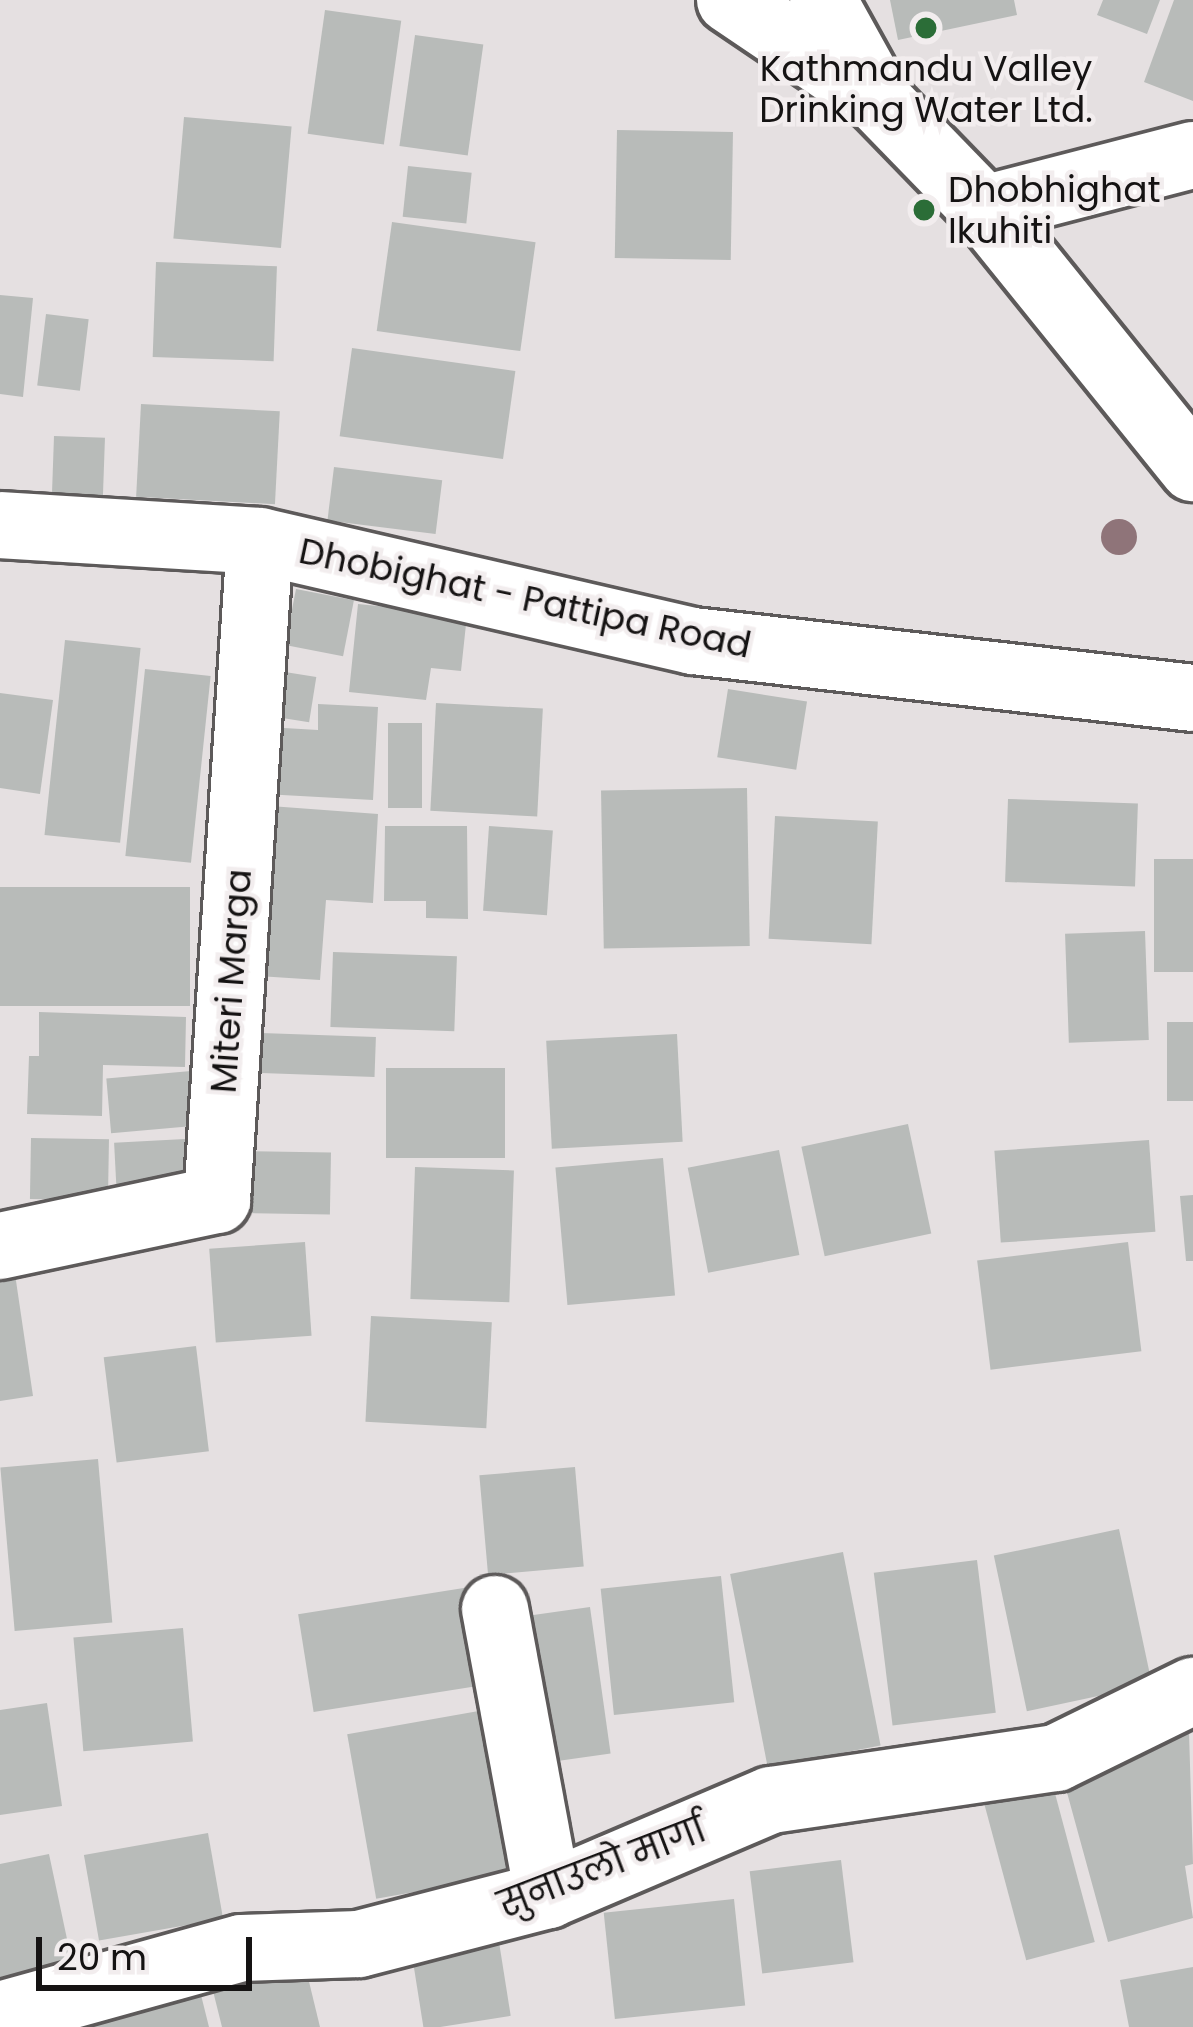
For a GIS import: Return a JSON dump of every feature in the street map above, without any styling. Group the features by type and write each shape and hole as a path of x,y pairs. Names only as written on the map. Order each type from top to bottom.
{"street":[{"path":"730,0 879,100 984,208 1193,468"},
{"path":"824,0 879,100"},
{"path":"984,208 1193,155"},
{"name":"Dhobighat - Pattipa Road","path":"0,525 260,541 693,641 1193,698"},
{"name":"Miteri Marga","path":"0,1246 217,1200 260,541"},
{"path":"495,1609 548,1895"},
{"name":"सुनाउलो मार्गा","path":"0,2015 242,1948 359,1944 548,1895 771,1800 1056,1757 1193,1690"}],"building":[{"name":"Kathmandu Valley Drinking Water Ltd.","path":"890,0 1014,0 1017,15 898,40"},
{"path":"1103,0 1160,0 1147,34 1097,15"},
{"path":"1174,0 1193,0 1193,101 1144,82"},
{"path":"325,10 401,21 384,144 308,134"},
{"path":"415,35 483,45 468,156 399,146"},
{"path":"184,117 292,126 281,248 173,239"},
{"path":"617,130 733,132 731,260 615,258"},
{"path":"408,166 472,173 466,223 403,217"},
{"path":"392,222 536,242 520,351 377,331"},
{"path":"156,262 277,266 274,361 153,357"},
{"path":"0,295 33,298 23,397 0,394"},
{"path":"46,314 89,319 80,391 37,385"},
{"path":"352,348 515,371 503,459 340,436"},
{"path":"141,404 280,411 275,504 136,497"},
{"path":"54,436 105,438 103,498 52,496"},
{"path":"334,467 442,480 436,534 327,521"},
{"path":"296,589 354,600 343,656 285,645"},
{"path":"358,604 467,615 461,671 431,668 426,700 349,692"},
{"path":"65,640 141,648 120,843 45,835"},
{"path":"260,668 316,677 309,722 253,713"},
{"path":"145,669 211,676 191,863 125,856"},
{"path":"728,689 807,702 796,770 717,757"},
{"path":"0,693 53,700 40,794 0,788"},
{"path":"436,703 543,709 537,816 430,811"},
{"path":"318,704 378,707 373,800 264,794 267,727 318,730"},
{"path":"388,723 422,723 422,808 388,808"},
{"path":"747,788 750,946 604,949 601,791"},
{"path":"1008,799 1138,804 1135,886 1005,882"},
{"path":"270,806 378,814 373,903 326,900 320,980 242,975"},
{"path":"775,816 878,821 871,944 769,939"},
{"path":"385,826 467,826 468,919 426,918 426,901 384,901"},
{"path":"489,826 553,830 547,915 483,911"},
{"path":"1154,859 1193,859 1193,972 1154,972"},
{"path":"0,887 190,887 190,1006 0,1006"},
{"path":"1145,931 1149,1040 1069,1043 1065,934"},
{"path":"333,952 457,956 454,1031 330,1027"},
{"path":"39,1012 186,1017 185,1067 103,1065 102,1116 27,1114 29,1056 39,1056"},
{"path":"1167,1022 1193,1022 1193,1101 1167,1101"},
{"path":"234,1032 376,1037 375,1077 233,1072"},
{"path":"677,1034 683,1142 552,1149 546,1041"},
{"path":"386,1068 505,1068 505,1158 386,1158"},
{"path":"191,1071 196,1126 111,1133 106,1078"},
{"path":"908,1124 931,1234 825,1256 801,1147"},
{"path":"31,1138 109,1139 108,1200 30,1199"},
{"path":"185,1139 188,1197 117,1201 114,1143"},
{"path":"1149,1140 1155,1232 1001,1243 994,1151"},
{"path":"779,1150 799,1255 708,1273 688,1168"},
{"path":"246,1151 331,1152 330,1214 245,1213"},
{"path":"663,1158 675,1295 567,1305 555,1167"},
{"path":"415,1167 514,1170 509,1302 410,1299"},
{"path":"1193,1195 1193,1261 1186,1261 1180,1196"},
{"path":"305,1242 312,1336 216,1342 209,1249"},
{"path":"1128,1242 1141,1351 991,1370 977,1261"},
{"path":"15,1274 33,1396 0,1401 0,1276"},
{"path":"371,1316 492,1322 486,1428 365,1422"},
{"path":"196,1346 209,1451 117,1463 104,1357"},
{"path":"98,1459 112,1622 15,1631 0,1468"},
{"path":"575,1467 584,1567 488,1575 479,1475"},
{"path":"1119,1529 1152,1685 1027,1711 994,1556"},
{"path":"843,1552 881,1745 768,1767 730,1574"},
{"path":"977,1560 996,1713 893,1726 874,1573"},
{"path":"721,1576 734,1702 614,1715 601,1589"},
{"path":"470,1587 485,1685 314,1712 298,1614"},
{"path":"590,1607 611,1754 536,1764 516,1617"},
{"path":"183,1628 193,1742 83,1751 73,1638"},
{"path":"47,1703 62,1806 0,1815 0,1710"},
{"path":"490,1709 519,1873 376,1899 347,1734"},
{"path":"1189,1732 1193,1864 1185,1866 1193,1918 1108,1942 1060,1767"},
{"path":"1049,1771 1095,1942 1026,1960 980,1789"},
{"path":"208,1833 223,1919 99,1941 84,1855"},
{"path":"49,1854 74,1972 0,1987 0,1864"},
{"path":"841,1860 854,1962 762,1973 750,1871"},
{"path":"734,1899 745,2005 615,2019 604,1913"},
{"path":"496,1923 511,2016 423,2027 409,1937"},
{"path":"304,1961 320,2027 222,2027 211,1983"},
{"path":"1193,1967 1193,2027 1129,2027 1120,1980"},
{"path":"200,1991 209,2027 85,2027 83,2021"}],"place":[{"name":"Kathmandu Valley Drinking Water Ltd.","path":"926,28"},
{"name":"Dhobhighat Ikuhiti","path":"924,210"}]}
